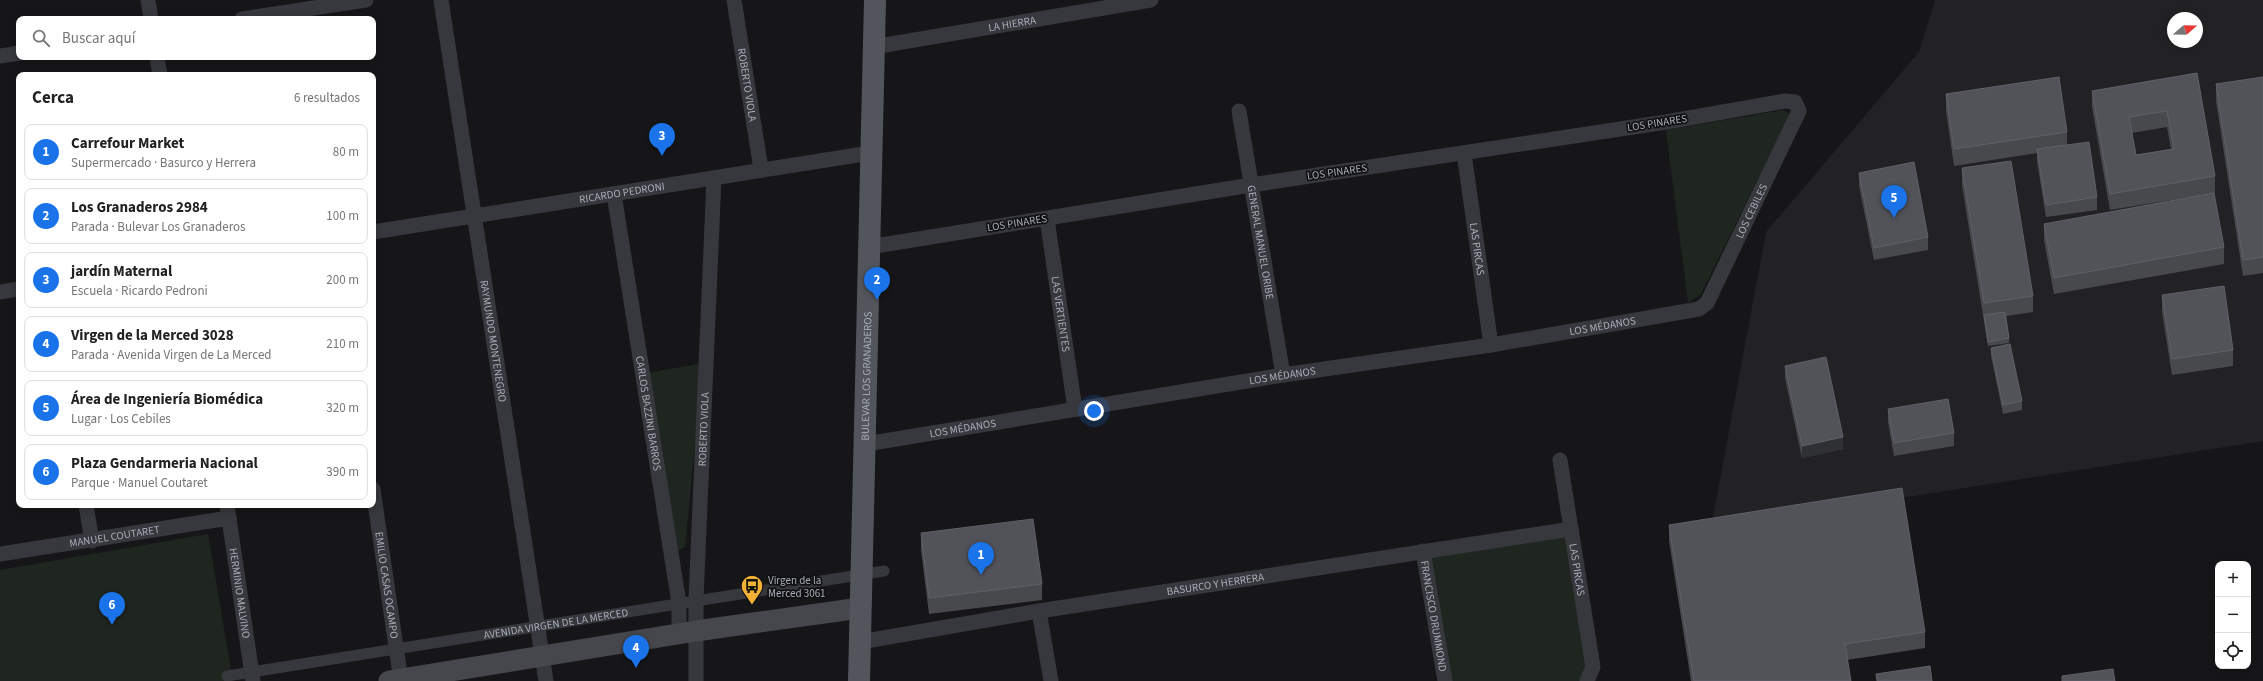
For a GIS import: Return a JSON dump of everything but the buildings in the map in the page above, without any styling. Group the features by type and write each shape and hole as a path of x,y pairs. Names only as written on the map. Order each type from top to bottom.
{"main road":[{"name":"BULEVAR LOS GRANADEROS","path":"859,681 866,444 870,152 875,0"},
{"path":"397,680 688,633 860,608"}],"street":[{"path":"148,0 151,16"},
{"path":"262,16 366,0"},
{"name":"RAYMUNDO MONTENEGRO","path":"441,0 546,681"},
{"name":"ROBERTO VIOLA","path":"734,0 762,169"},
{"name":"LA HIERRA","path":"873,47 1151,0"},
{"path":"0,56 16,53"},
{"path":"158,60 160,72"},
{"name":"LOS PINARES","path":"869,247 1251,185 1666,122 1785,101 1795,102 1799,111"},
{"name":"GENERAL MANUEL ORIBE","path":"1239,111 1283,375"},
{"name":"LOS CEBILES","path":"1699,310 1706,303 1799,111"},
{"name":"RICARDO PEDRONI","path":"376,232 870,152"},
{"name":"LAS PIRCAS","path":"1464,153 1491,345"},
{"name":"ROBERTO VIOLA","path":"696,681 688,633 696,599 714,178"},
{"name":"CARLOS BAZZINI BARROS","path":"614,194 679,603 688,633"},
{"name":"LAS VERTIENTES","path":"1047,219 1075,409"},
{"path":"0,292 16,289"},
{"name":"LOS MÉDANOS","path":"866,444 1283,375 1491,345 1699,310"},
{"name":"LAS PIRCAS","path":"1560,460 1593,668 1588,680"},
{"path":"86,508 92,541"},
{"name":"EMILIO CASAS OCAMPO","path":"376,508 397,649 397,680"},
{"name":"MANUEL COUTARET","path":"0,554 92,541 228,511"},
{"name":"HERMINIO MALVINO","path":"228,511 252,677"},
{"name":"BASURCO Y HERRERA","path":"860,642 1040,611 1571,529"},
{"name":"FRANCISCO DRUMMOND","path":"1423,551 1445,681"},
{"name":"AVENIDA VIRGEN DE LA MERCED","path":"227,676 252,677 397,649 696,599 884,571"},
{"path":"1040,611 1052,681"}],"shaded area":[{"path":"1935,0 2263,0 2263,441 1711,528 1766,232 1919,52"},
{"path":"1783,110 1790,114 1701,294 1688,303 1666,130"},
{"path":"703,363 685,547 679,550 673,547 648,373"},
{"path":"1570,528 1593,667 1587,681 1445,681 1423,551"},
{"path":"208,534 233,681 0,681 0,570"}],"place":[{"name":"jardín Maternal","path":"662,156"},
{"name":"Área de Ingeniería Biomédica","path":"1894,218"},
{"name":"Los Granaderos 2984","path":"877,300"},
{"name":"Carrefour Market","path":"981,575"},
{"name":"Virgen de la Merced 3061","path":"752,606"},
{"name":"Plaza Gendarmeria Nacional","path":"112,625"},
{"name":"Virgen de la Merced 3028","path":"636,668"}]}
